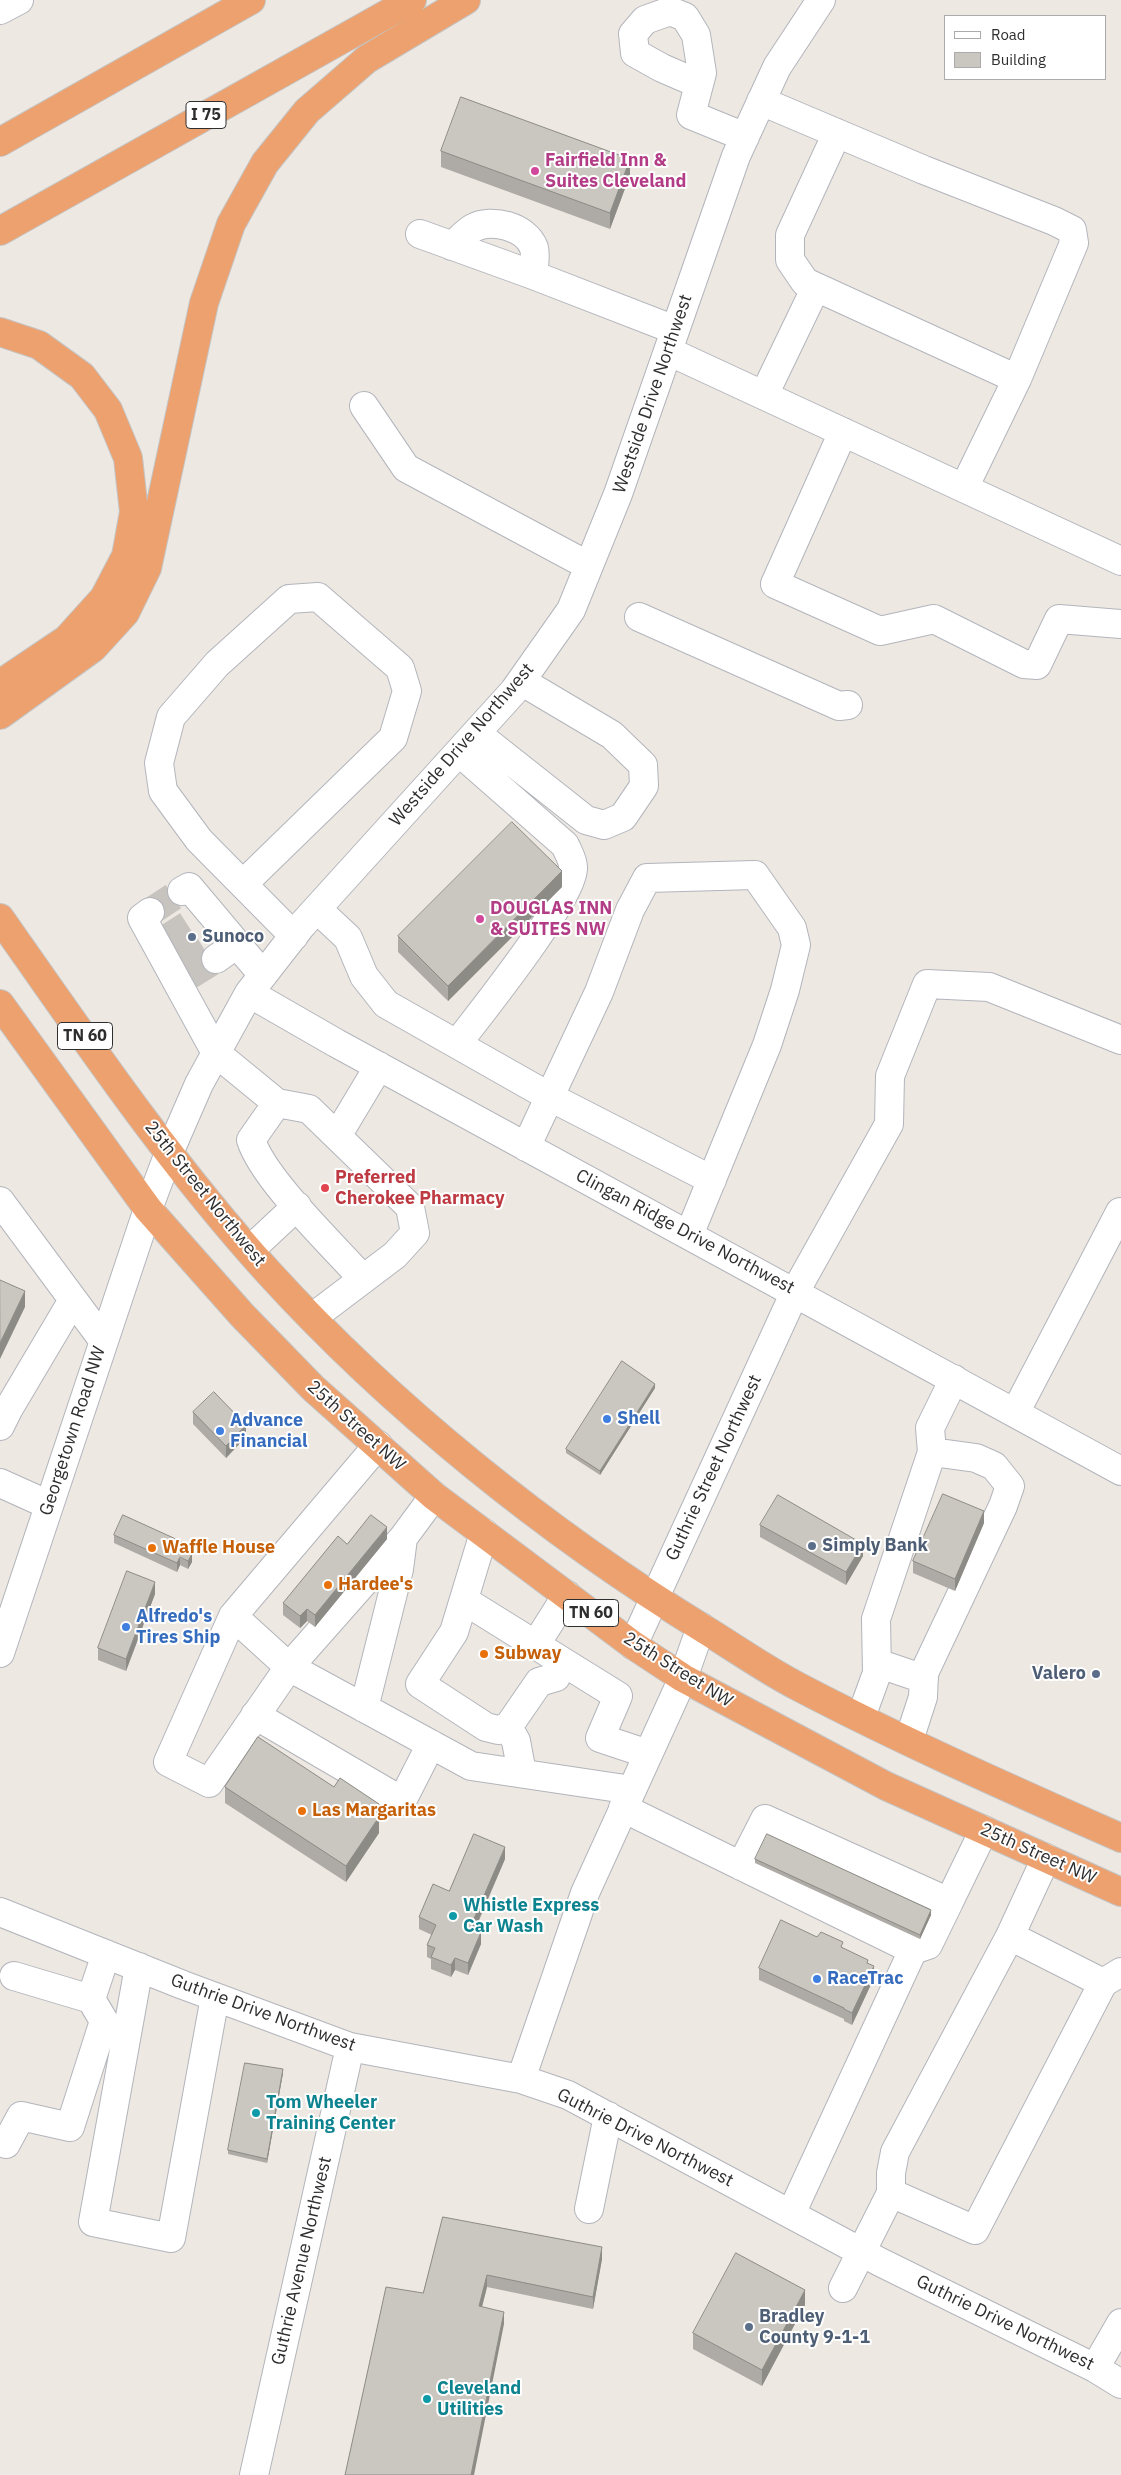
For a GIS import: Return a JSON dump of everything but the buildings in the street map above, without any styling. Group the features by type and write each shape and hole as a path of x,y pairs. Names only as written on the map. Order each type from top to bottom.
{"highway":[{"path":"0,142 251,0"},
{"name":"I 75","path":"0,231 412,0"},
{"path":"0,715 93,648 125,613 146,568 204,303 232,224 265,163 307,111 367,59 466,0"},
{"path":"0,332 39,345 82,376 108,410 128,458 134,512 126,556 104,598 67,639 0,684"},
{"name":"25th Street Northwest","path":"0,918 169,1153 203,1197 313,1317 364,1368 444,1441 573,1540 654,1598"},
{"name":"TN 60","path":"0,1004 148,1209"},
{"name":"25th Street NW","path":"148,1209 242,1315 313,1388 434,1496 633,1645 682,1678 886,1786 1121,1892"},
{"name":"TN 60","path":"654,1598 796,1686 1121,1838"}],"street":[{"path":"0,10 19,0"},
{"name":"Westside Drive Northwest","path":"148,1209 169,1153 199,1084 256,984 317,909 468,742 521,680 571,610 618,494 736,156 777,67 821,0"},
{"path":"699,84 691,115 745,136"},
{"path":"761,101 1072,230 1074,243 1016,379 964,488"},
{"path":"837,134 790,235 790,260 804,282 1016,379"},
{"path":"452,246 472,228 488,223 516,230 528,238 534,248 533,275"},
{"path":"420,234 533,275 672,341 764,396 1121,561"},
{"path":"764,396 816,287"},
{"path":"364,406 406,468 589,566"},
{"path":"843,432 775,584 880,631 934,619 1024,664 1038,665 1059,619 1121,624"},
{"path":"243,884 393,738 407,691 400,668 318,596 289,599 217,664 171,717 158,763 163,791 199,840 294,936"},
{"path":"640,617 839,706 848,705"},
{"path":"468,742 586,820 604,825 623,817 644,786 643,765 612,735 521,680"},
{"path":"456,1044 516,966 563,897 574,867 566,845 468,742"},
{"path":"526,1147 599,992 630,910 647,878 755,875 792,928 796,945 785,990 767,1045 689,1235"},
{"path":"182,892 189,887 215,934 256,984"},
{"path":"317,909 348,938 364,976 386,1004 550,1097 712,1180"},
{"path":"150,912 142,918 172,962 216,1053 277,1104 309,1109 410,1207 415,1233 395,1255 313,1317"},
{"name":"Clingan Ridge Drive Northwest","path":"256,984 379,1066 1121,1471"},
{"name":"Guthrie Street Northwest","path":"633,1645 795,1292 889,1124 890,1076 927,984 990,987 1121,1040"},
{"path":"337,1136 379,1066"},
{"path":"277,1104 251,1140 256,1156 297,1206 363,1279"},
{"path":"0,1201 103,1340"},
{"path":"250,1250 297,1206"},
{"name":"Georgetown Road NW","path":"0,1653 148,1209"},
{"path":"1015,1413 1120,1212"},
{"path":"0,1426 73,1300"},
{"path":"861,1716 877,1673 876,1619 932,1452 930,1428 954,1379"},
{"path":"378,1445 233,1616 168,1762 209,1782 289,1667 404,1538 434,1496"},
{"path":"909,1740 923,1697 924,1673 1003,1506 1010,1486 994,1466 976,1458 932,1452"},
{"path":"0,1482 49,1505"},
{"path":"484,1533 454,1632 420,1684 486,1727 512,1734"},
{"path":"364,1708 399,1568 404,1538"},
{"path":"536,1644 567,1595"},
{"path":"465,1600 536,1644 560,1670 618,1696 600,1738 648,1754"},
{"path":"233,1616 289,1667 471,1766 522,1773 627,1799 741,1866 775,1877 844,1910 914,1950 928,1946 984,1830"},
{"path":"521,2079 585,1893 682,1678 701,1627"},
{"path":"877,1663 924,1679"},
{"path":"512,1734 560,1670"},
{"path":"256,1716 402,1801 431,1744"},
{"path":"512,1734 522,1773"},
{"path":"741,1866 765,1819 802,1845 895,1888 949,1902"},
{"path":"843,2288 891,2193 891,2173 895,2152 1010,1936 1046,1858"},
{"name":"Guthrie Drive Northwest","path":"0,1912 215,1997 350,2046 521,2079 568,2095 862,2252 1095,2368 1121,2384"},
{"path":"891,2193 975,2230 1112,1977 1010,1936"},
{"path":"791,2214 914,1950"},
{"path":"91,1999 106,1954"},
{"path":"139,1967 93,2222 171,2238 215,1997"},
{"path":"0,2142 6,2144 21,2116 70,2127 104,2021 91,1999 14,1976"},
{"name":"Guthrie Avenue Northwest","path":"254,2475 350,2046"},
{"path":"589,2209 608,2116"},
{"path":"1095,2368 1121,2323"}],"tunnel":[{"path":"150,912 182,891"},
{"path":"164,940 197,919"},
{"path":"178,960 208,941"},
{"path":"187,977 216,959"}],"place":[{"name":"Fairfield Inn & Suites Cleveland","path":"535,171"},
{"name":"DOUGLAS INN & SUITES NW","path":"480,919"},
{"name":"Sunoco","path":"192,937"},
{"name":"Preferred Cherokee Pharmacy","path":"325,1188"},
{"name":"Shell","path":"607,1419"},
{"name":"Advance Financial","path":"220,1431"},
{"name":"Simply Bank","path":"812,1546"},
{"name":"Waffle House","path":"152,1548"},
{"name":"Hardee's","path":"328,1585"},
{"name":"Alfredo's Tires Ship","path":"126,1627"},
{"name":"Subway","path":"484,1654"},
{"name":"Valero","path":"1096,1674"},
{"name":"Las Margaritas","path":"302,1811"},
{"name":"Whistle Express Car Wash","path":"453,1916"},
{"name":"RaceTrac","path":"817,1979"},
{"name":"Tom Wheeler Training Center","path":"256,2113"},
{"name":"Bradley County 9-1-1","path":"749,2327"},
{"name":"Cleveland Utilities","path":"427,2399"}]}
